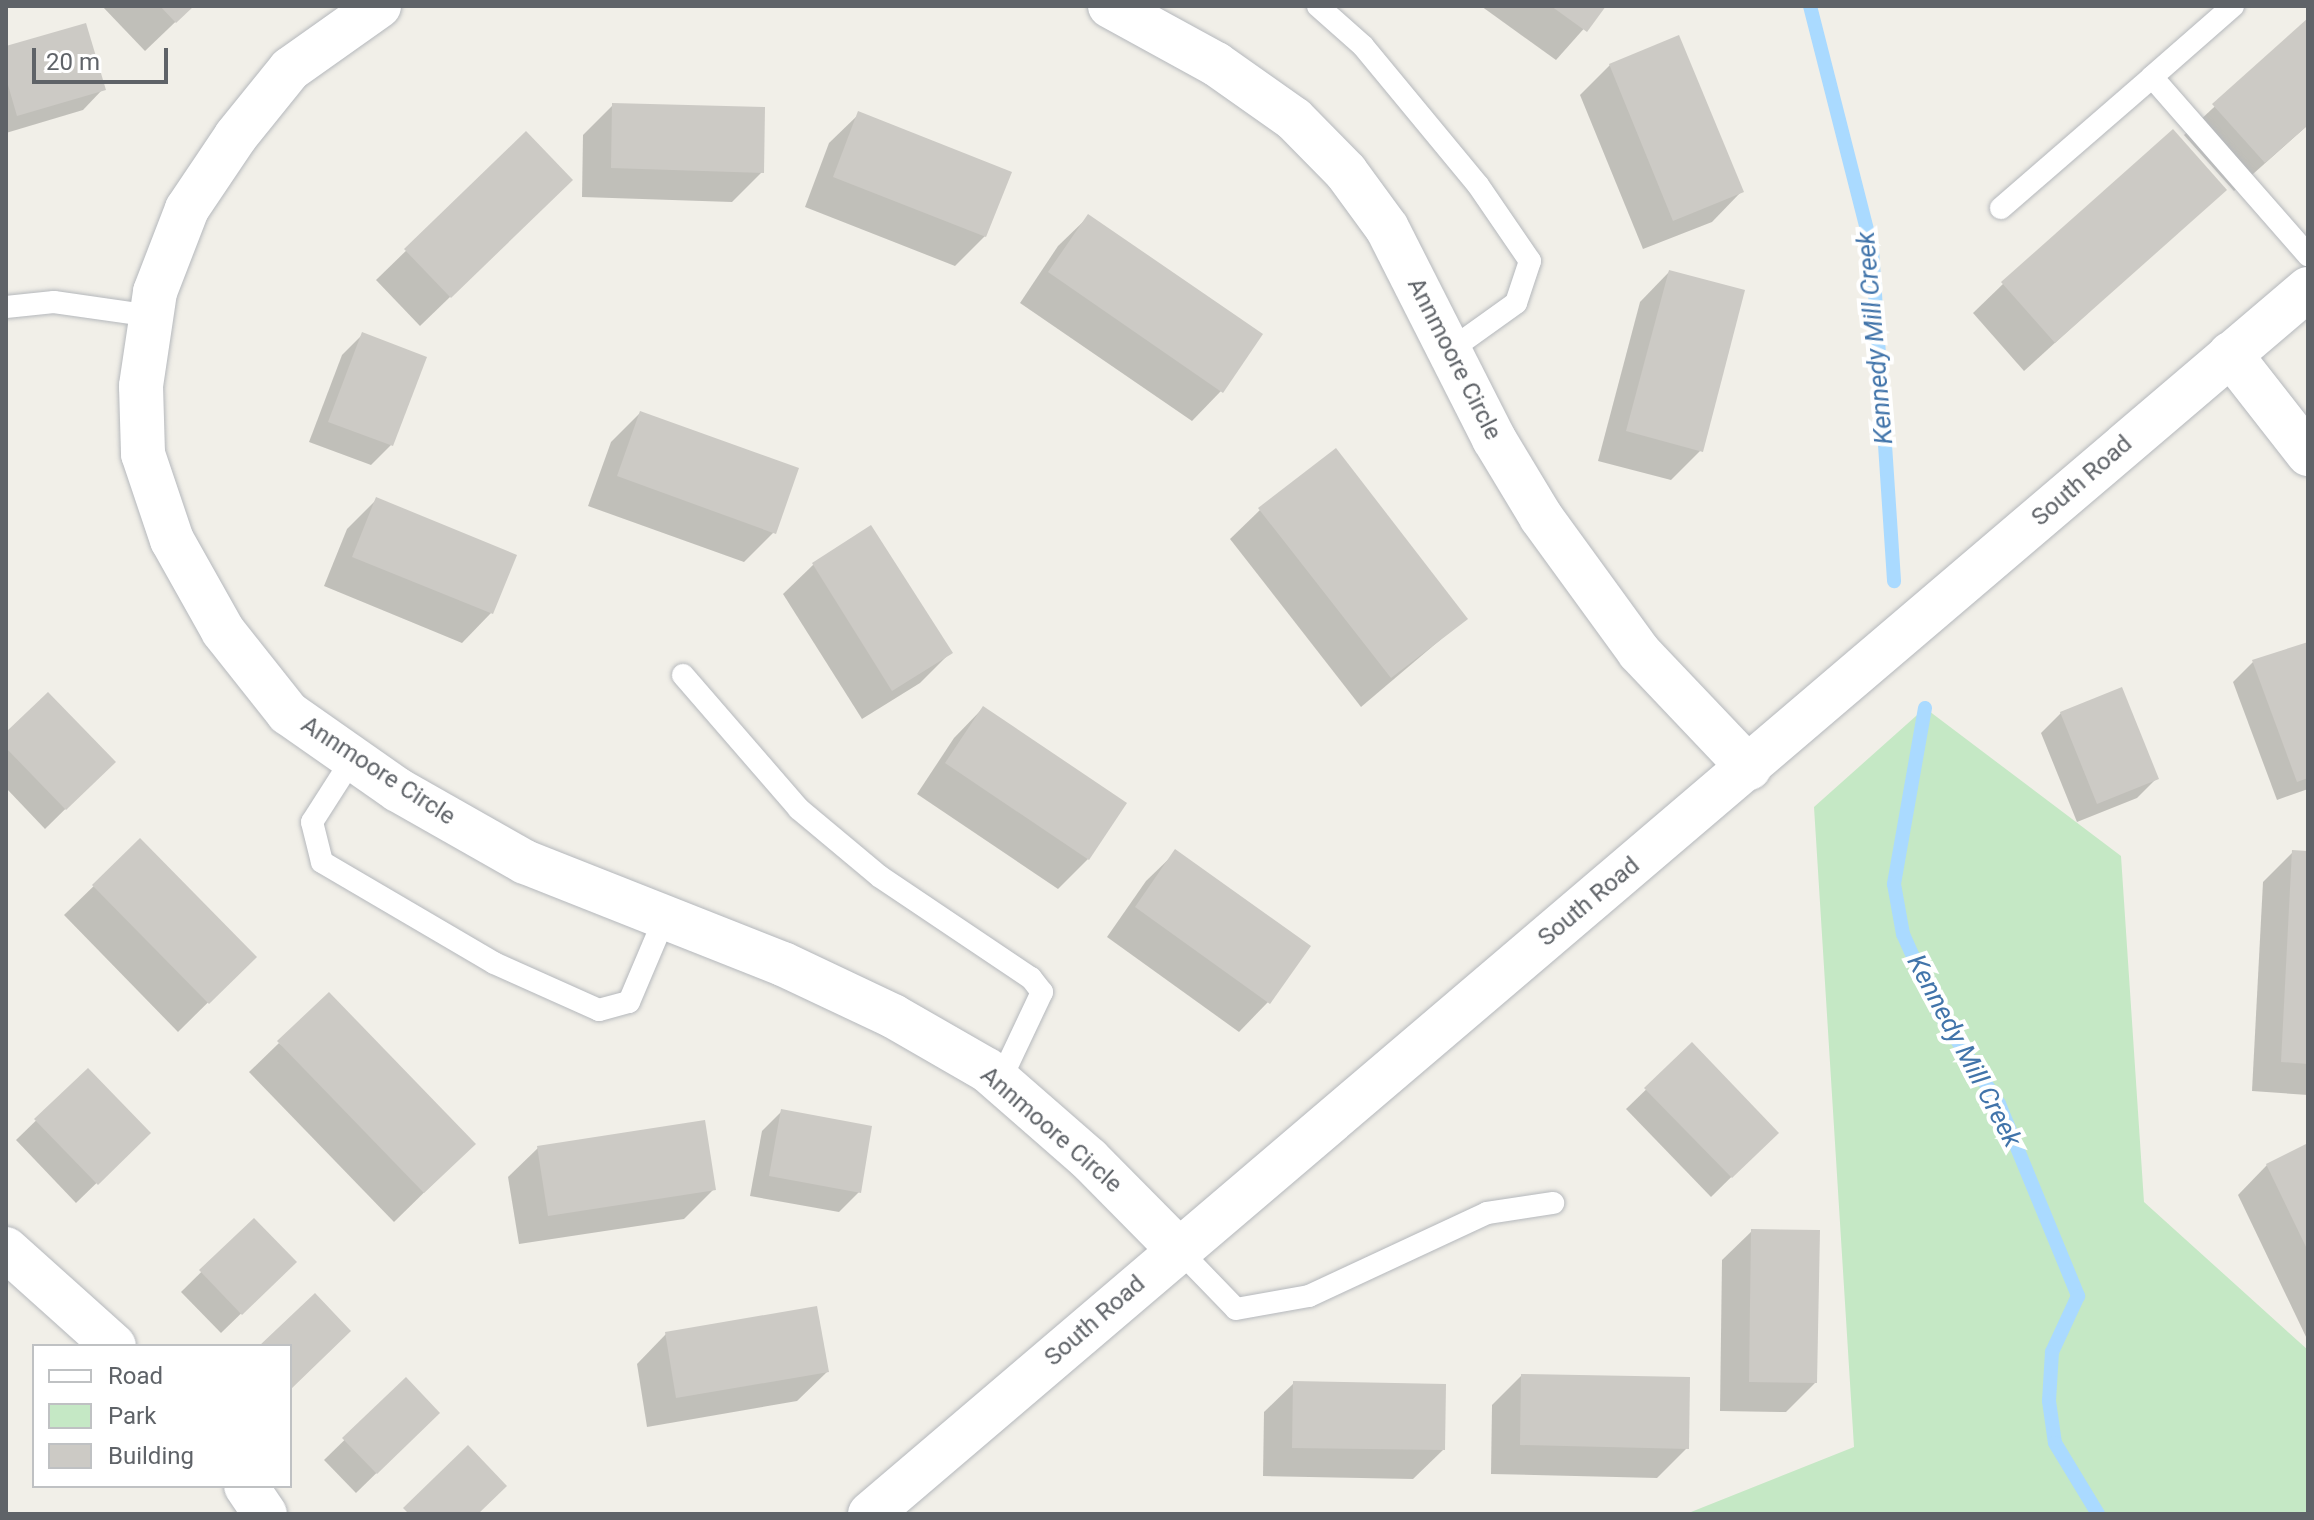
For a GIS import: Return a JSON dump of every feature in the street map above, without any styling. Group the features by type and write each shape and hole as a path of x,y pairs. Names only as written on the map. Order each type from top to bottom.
{"street":[{"name":"Annmoore Circle","path":"379,6 290,69 236,136 187,209 155,292 141,386 143,454 172,540 223,631 288,713 353,758 525,862 665,917 893,1016 1000,1081 1089,1159 1178,1249"},
{"name":"Annmoore Circle","path":"1129,10 1216,64 1294,119 1346,172 1387,228 1449,351 1541,517 1639,652 1749,768"},
{"name":"South Road","path":"870,1514 2308,289"},
{"path":"2230,354 2308,454"},
{"path":"13,1268 111,1344"},
{"path":"247,1488 265,1514"}],"lane":[{"path":"1318,6 1363,46 1478,185 1530,261 1516,303 1449,351"},
{"path":"2001,208 2233,6"},
{"path":"2152,77 2308,255"},
{"path":"6,307 54,302 151,316"},
{"path":"683,675 799,809 879,876 1031,978 1042,992 1000,1081"},
{"path":"353,758 312,822 322,862 494,963 599,1010 629,1002 665,917"},
{"path":"1178,1249 1236,1309 1309,1296 1487,1213 1553,1203"}],"green space":[{"path":"1925,708 2121,856 2144,1202 2308,1350 2308,1514 1686,1514 1854,1447 1814,807"}],"building":[{"path":"160,6 194,6 176,23"},
{"path":"1551,6 1606,6 1587,32"},
{"path":"2308,18 2308,125 2265,163 2212,104"},
{"path":"86,23 106,90 17,116 6,78 6,46"},
{"path":"1679,35 1744,192 1673,221 1609,64"},
{"path":"612,103 765,107 764,173 611,168"},
{"path":"858,111 1012,172 986,237 833,177"},
{"path":"2173,129 2227,190 2055,343 2001,282"},
{"path":"526,131 573,180 451,298 404,249"},
{"path":"1088,214 1263,334 1223,393 1048,272"},
{"path":"1669,270 1745,290 1703,452 1626,431"},
{"path":"362,332 427,357 393,446 328,422"},
{"path":"640,411 799,468 776,534 617,476"},
{"path":"1336,448 1468,619 1391,678 1258,508"},
{"path":"376,497 517,555 493,614 352,557"},
{"path":"871,525 953,653 892,691 812,563"},
{"path":"2308,642 2308,778 2297,782 2252,660"},
{"path":"2122,687 2159,779 2097,804 2060,712"},
{"path":"48,692 116,762 66,810 6,748 6,732"},
{"path":"983,706 1127,803 1089,860 945,763"},
{"path":"140,838 257,957 209,1004 92,885"},
{"path":"1175,849 1311,946 1270,1004 1135,907"},
{"path":"2292,850 2308,851 2308,1064 2281,1062"},
{"path":"329,992 476,1144 424,1193 277,1041"},
{"path":"1692,1042 1779,1133 1732,1178 1644,1088"},
{"path":"88,1068 151,1133 98,1185 34,1119"},
{"path":"781,1109 872,1126 861,1193 769,1176"},
{"path":"705,1120 716,1190 548,1216 537,1146"},
{"path":"2308,1143 2308,1251 2266,1164"},
{"path":"254,1218 297,1262 242,1315 199,1270"},
{"path":"1751,1229 1820,1230 1817,1383 1749,1382"},
{"path":"315,1293 351,1331 292,1388 292,1344 261,1344"},
{"path":"817,1306 829,1372 676,1398 665,1332"},
{"path":"1521,1374 1690,1377 1689,1449 1520,1445"},
{"path":"406,1377 440,1413 377,1474 342,1438"},
{"path":"1293,1381 1446,1384 1445,1450 1292,1448"},
{"path":"468,1445 507,1486 478,1514 409,1514 403,1508"}],"waterway":[{"name":"Kennedy Mill Creek","path":"1810,6 1872,249 1894,581"},
{"name":"Kennedy Mill Creek","path":"1925,708 1894,884 1903,934 1936,1008 1999,1104 2078,1296 2052,1352 2049,1401 2055,1443 2098,1514"}]}
